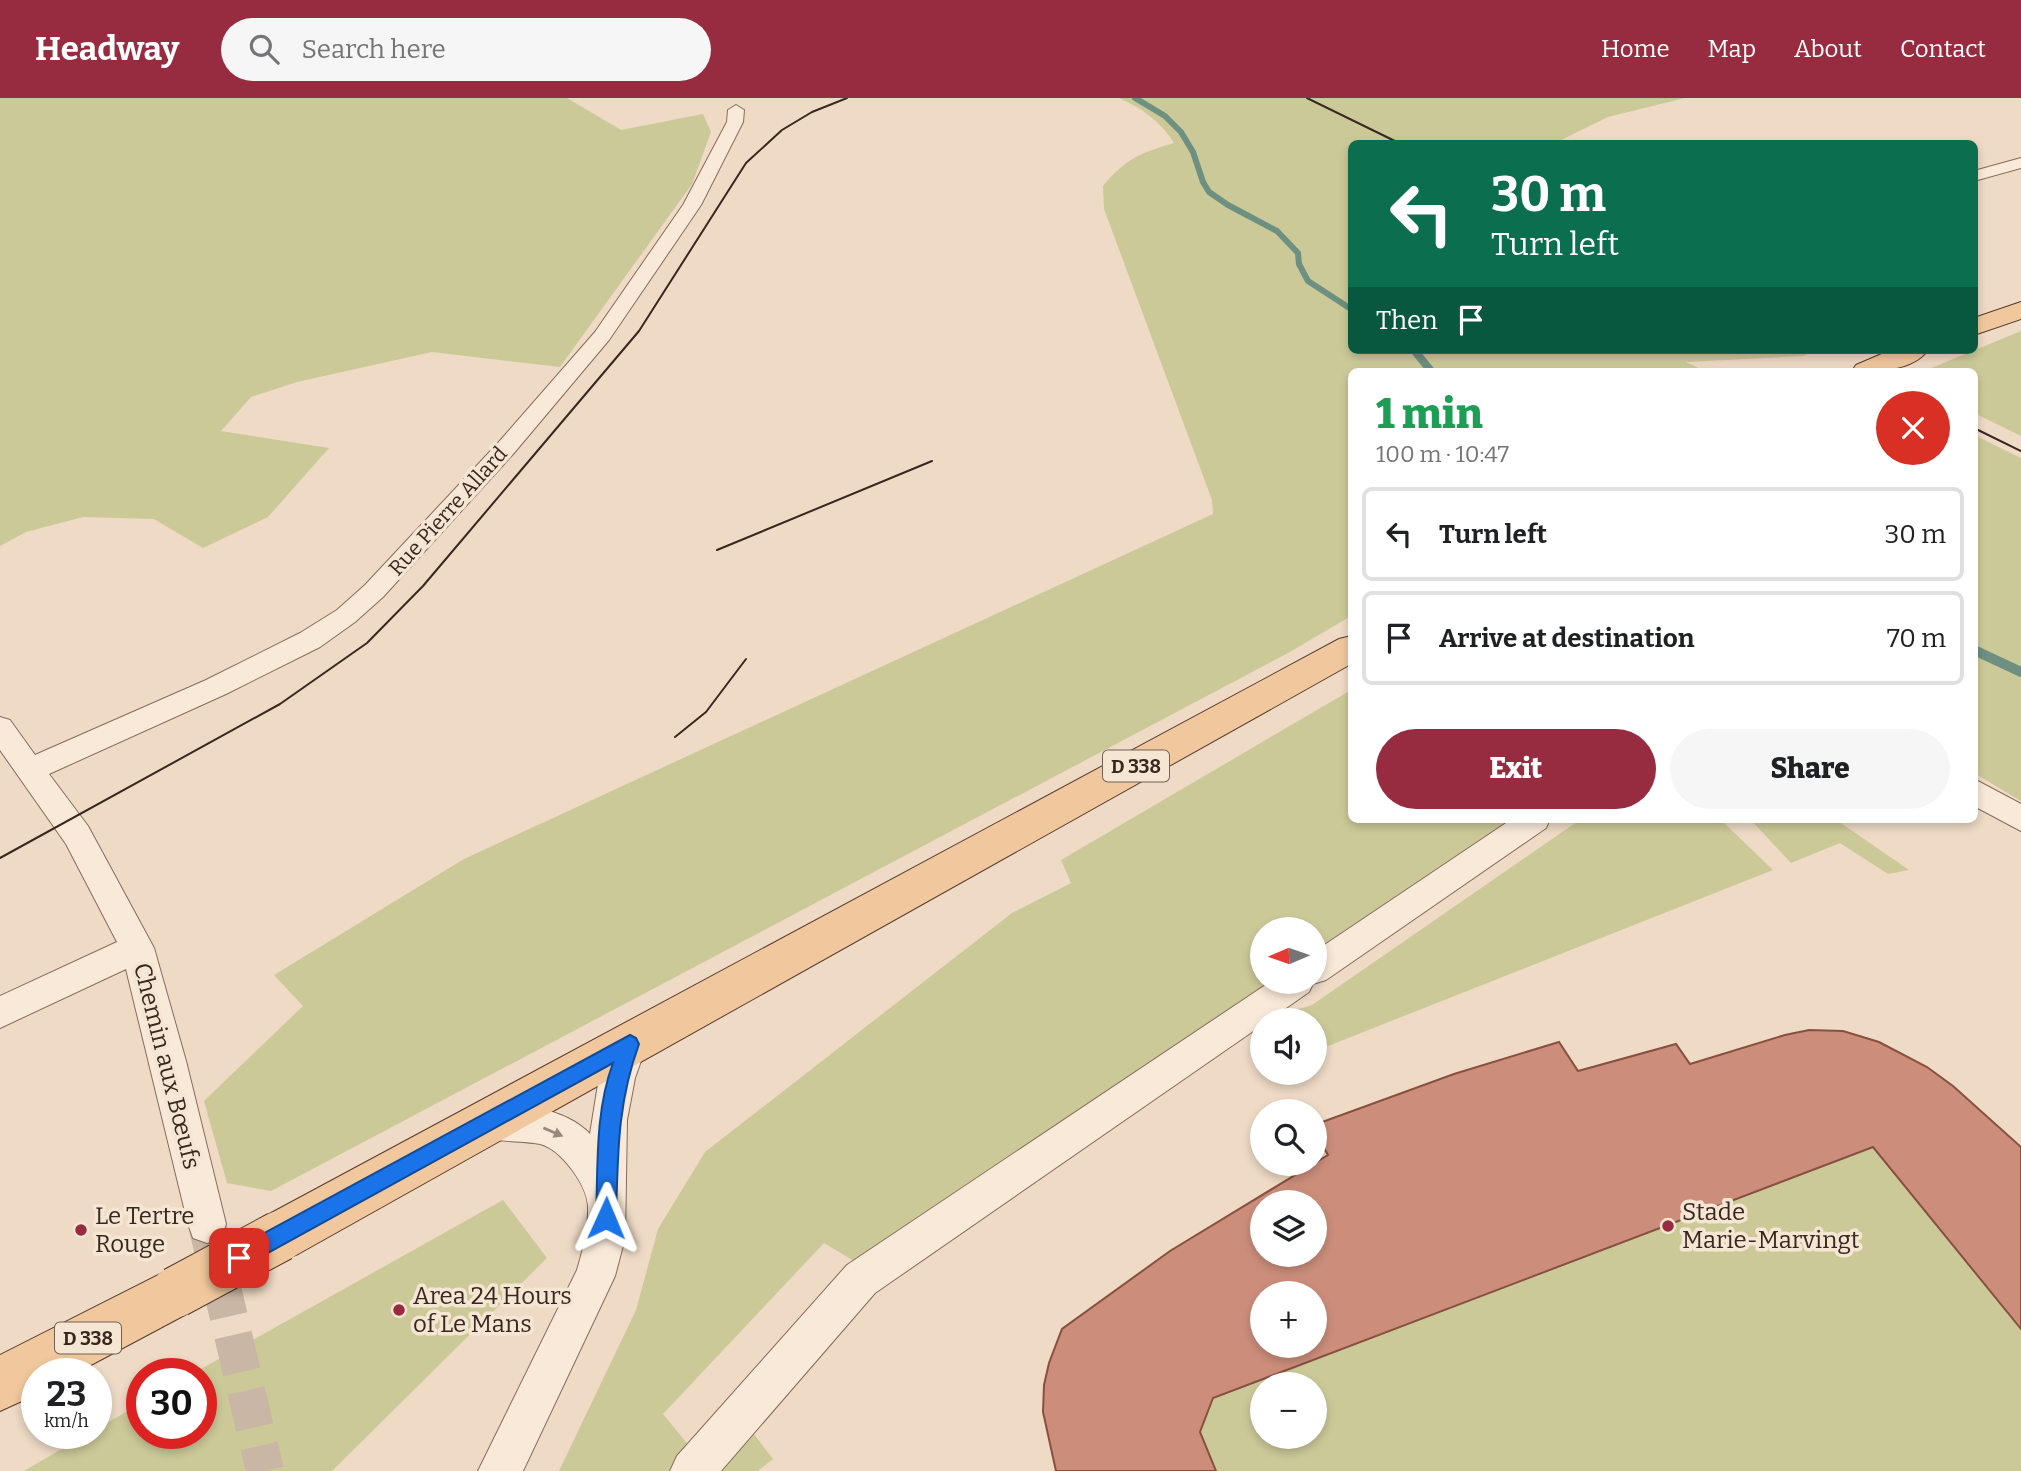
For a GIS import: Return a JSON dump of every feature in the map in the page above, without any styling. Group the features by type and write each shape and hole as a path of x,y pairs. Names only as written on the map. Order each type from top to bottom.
{"main road":[{"path":"1978,326 2021,310"},
{"path":"1873,368 1904,354"},
{"name":"D 338","path":"0,1384 280,1236 1348,650"}],"street":[{"name":"Rue Pierre Allard","path":"31,769 216,687 310,640 346,616 374,591 506,448 602,336 692,205 735,122 736,110"},
{"path":"1978,175 2021,163"},
{"name":"Chemin aux Bœufs","path":"0,728 77,835 137,948 168,1061 207,1224"},
{"path":"1978,793 2021,819"},
{"path":"1327,961 1529,823"},
{"name":"Chemin aux Bœufs","path":"0,1013 137,948"},
{"path":"692,1471 861,1279 1279,994"},
{"path":"500,1471 595,1276 606,1238 609,1120 617,1079 630,1044"},
{"path":"486,1123 526,1124 555,1130 582,1151 606,1198"}],"shaded area":[{"path":"0,98 567,98 621,130 703,114 711,132 692,184 560,367 432,352 297,382 251,397 221,431 329,448 268,517 203,548 154,519 83,517 26,532 0,546"},
{"path":"1119,98 1685,98 1608,117 1561,140 1348,140 1348,354 1808,354 1686,362 1699,368 1348,368 1348,618 1290,652 271,1191 227,1183 204,1101 303,1006 274,975 464,859 1213,514 1212,500 1104,209 1103,186 1119,169 1143,154 1174,143 1150,116"},
{"path":"2021,331 2021,436 1978,415 1978,368 1931,368 1965,354 1978,354 1978,349"},
{"path":"1978,437 2021,458 2021,801 1978,775"},
{"path":"1348,692 1348,823 1507,823 1327,945 1327,917 1250,917 1250,994 1255,994 854,1261 824,1243 663,1414 690,1447 668,1471 559,1471 636,1310 658,1229 705,1152 1012,913 1071,883 1061,860"},
{"path":"1575,823 1724,823 1773,870 1327,1046 1327,1008 1302,1008 1312,1005"},
{"path":"1754,823 1841,823 1909,870 1888,874 1840,843 1791,863"},
{"name":"Stade Marie-Marvingt","path":"1809,1030 1843,1033 1901,1052 1926,1067 1973,1103 2021,1147 2021,1471 1056,1471 1044,1386 1049,1363 1062,1329 1170,1251 1250,1203 1250,1267 1327,1267 1327,1190 1271,1190 1294,1176 1327,1176 1327,1120 1454,1074 1559,1042 1579,1071 1676,1044 1690,1064"},
{"name":"Area 24 Hours of Le Mans","path":"503,1200 547,1258 332,1471 24,1471 62,1449 112,1449 112,1420 126,1412 126,1449 217,1449 217,1360"},
{"path":"753,1433 773,1459 758,1471 718,1471"}],"building":[{"name":"Stade Marie-Marvingt","path":"1809,1030 1843,1031 1879,1042 1927,1067 1953,1086 2021,1147 2021,1329 1873,1147 1327,1355 1327,1281 1250,1281 1250,1358 1318,1358 1281,1372 1250,1372 1250,1384 1213,1398 1200,1432 1216,1471 1056,1471 1043,1412 1044,1385 1062,1329 1170,1251 1250,1202 1250,1267 1327,1267 1327,1190 1270,1190 1293,1176 1327,1176 1327,1120 1454,1074 1559,1042 1578,1071 1676,1044 1690,1064 1785,1035"}],"waterway":[{"path":"1135,98 1165,116 1181,132 1193,152 1209,192 1277,231 1298,253 1299,264 1308,281 1348,307"},
{"path":"1417,354 1429,368"},
{"path":"1978,652 2021,672"}],"tunnel":[{"path":"207,1224 265,1471"}],"tram line":[{"path":"0,858 280,704 367,643 423,586 639,331 746,163 782,130 812,112 847,98"},
{"path":"1307,98 1393,140"},
{"path":"1978,430 2021,451"},
{"path":"717,550 932,461"},
{"path":"675,737 706,712 746,659"}],"place":[{"name":"Stade Marie-Marvingt","path":"1668,1226"},
{"name":"Le Tertre Rouge","path":"81,1230"},
{"name":"Area 24 Hours of Le Mans","path":"399,1310"}],"route":[{"path":"239,1258 630,1044 622,1060 609,1120 606,1218"}]}
